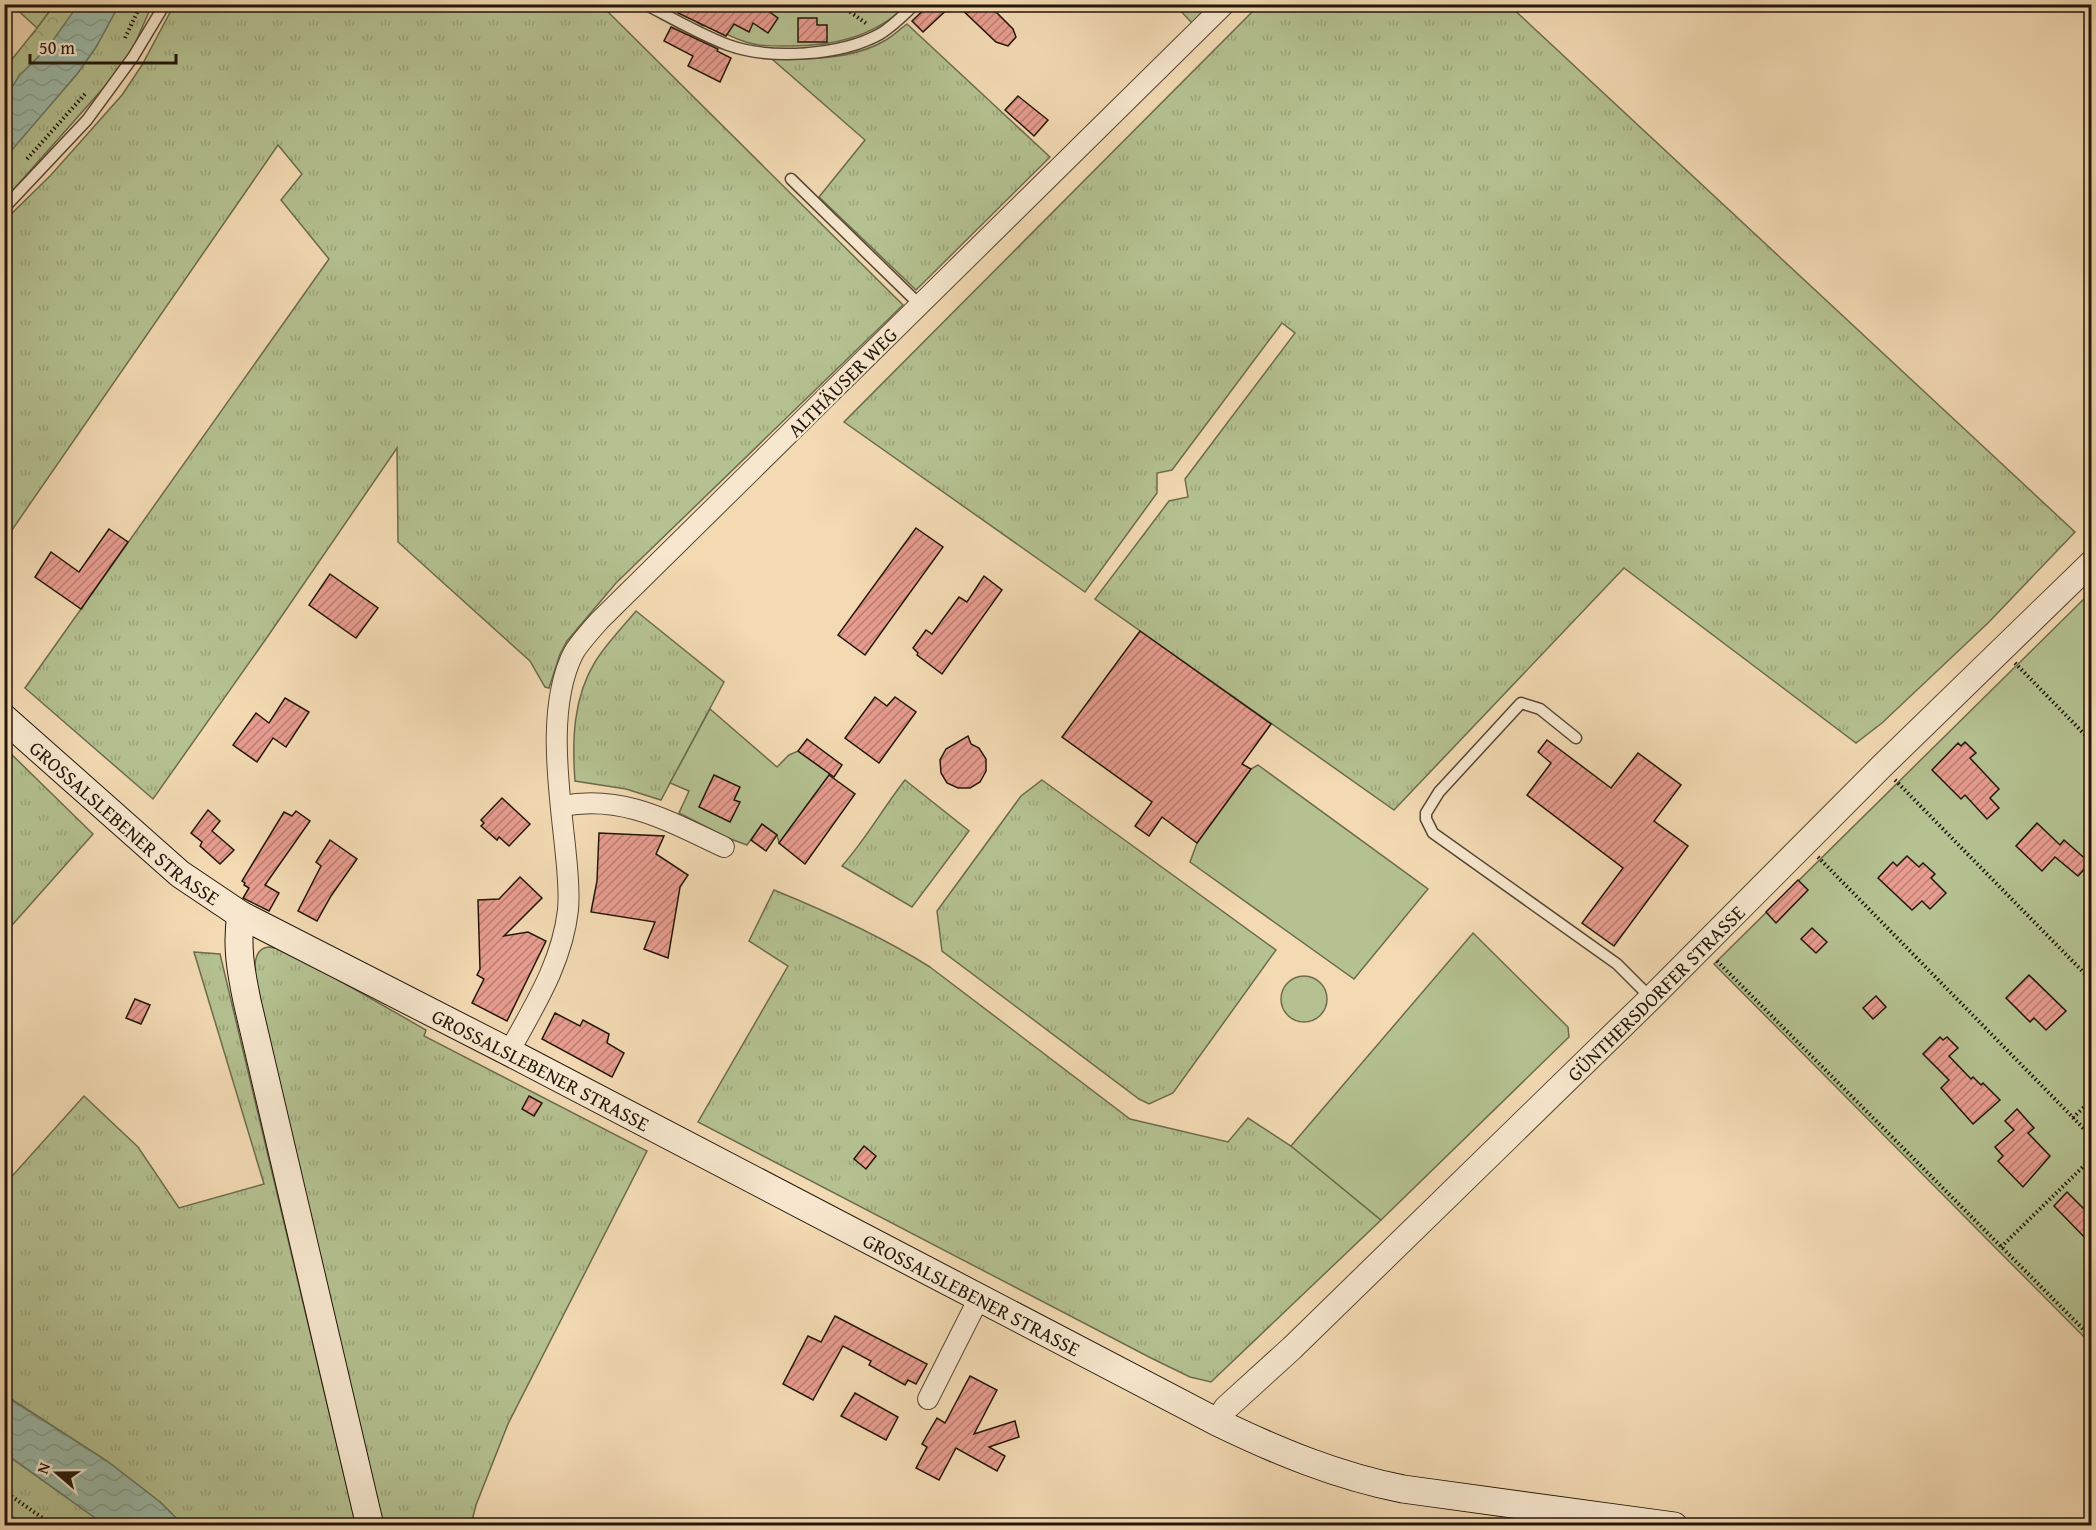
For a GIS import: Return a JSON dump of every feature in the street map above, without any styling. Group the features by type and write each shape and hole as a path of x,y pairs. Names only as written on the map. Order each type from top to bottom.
{"main road":[{"name":"GROSSALSLEBENER STRASSE","path":"4,718 180,874 241,915 509,1052 1217,1422 1297,1459 1370,1483 1674,1526"},
{"path":"241,915 238,933 240,962 247,1001 370,1526"}],"street":[{"name":"ALTHÄUSER WEG","path":"509,1052 548,980 565,928 568,887 557,764 559,706 566,672 574,652 586,636 1225,4"},
{"name":"GÜNTHERSDORFER STRASSE","path":"1217,1422 1226,1408 1300,1340 1651,998 1882,766 2091,562"},
{"path":"562,806 595,802 626,806 644,811 724,848"},
{"path":"928,1400 979,1298"}],"lane":[{"path":"4,208 87,120 133,57 165,4"},
{"path":"645,4 729,46 759,52 833,50 878,35 915,4"},
{"path":"790,179 920,305"},
{"path":"1576,738 1540,709 1521,703 1439,792 1426,813 1426,819 1433,833 1617,964 1651,998"}],"path":[{"path":"124,39 141,4"},
{"path":"839,4 865,22 878,35"},
{"path":"24,163 91,87"},
{"path":"2002,649 2091,742"},
{"path":"1882,766 2091,981"},
{"path":"1806,843 2091,1137"},
{"path":"1701,946 2091,1338"},
{"path":"2073,1118 2091,1100"},
{"path":"2001,1247 2091,1158"},
{"path":"4,1491 54,1526"}],"green space":[{"path":"12,5 54,5 37,28"},
{"path":"54,5 78,5 63,30 5,98 5,68"},
{"path":"119,5 152,5 134,46 114,76 5,199 4,158 77,74 96,47"},
{"path":"174,5 601,5 903,305 616,583 567,641 560,654 549,688 545,687 530,661 398,542 397,448 153,799 25,688 329,259 281,200 302,174 278,145 5,540 4,221 51,175 122,95 142,65"},
{"path":"668,5 907,5 880,25 850,38 818,45 768,46 748,43 705,23 703,26"},
{"path":"1175,5 1210,5 1192,23"},
{"path":"1259,5 1509,5 2075,532 1989,622 1882,723 1856,743 1624,568 1394,810 1095,599 1169,501 1188,497 1185,479 1295,333 1282,323 1172,470 1157,473 1157,493 1085,592 844,422"},
{"path":"907,24 1050,157 916,290 819,197 865,140 772,59 830,57 859,52 887,39"},
{"path":"2091,592 2091,1344 1714,964"},
{"path":"636,611 724,682 661,800 626,789 575,781 574,735 582,690 599,655"},
{"path":"710,709 777,767 789,755 798,751 830,774 779,843 777,835 762,824 747,845 679,813 689,791 670,783"},
{"path":"5,748 93,834 5,933"},
{"path":"1258,765 1428,889 1354,979 1190,862 1197,843 1251,769"},
{"path":"905,780 969,831 912,907 842,866"},
{"path":"1042,780 1276,950 1173,1093 1149,1104 1139,1099 942,951 937,911 1021,796"},
{"path":"774,890 854,925 930,967 1130,1119 1228,1142 1248,1118 1291,1146 1381,1220 1211,1382 1190,1377 1151,1358 698,1122 788,966 749,941"},
{"path":"1473,933 1568,1027 1569,1037 1381,1220 1291,1146"},
{"path":"269,947 286,950 426,1030 424,1036 647,1151 508,1424 476,1505 471,1525 382,1525 260,1011 255,963 262,949"},
{"path":"194,952 220,954 356,1525 183,1525 160,1502 107,1461 5,1395 5,1184 84,1096 138,1147 179,1208 264,1184"},
{"path":"1304,976 1320,983 1327,999 1320,1015 1304,1022 1288,1015 1281,999 1288,983"},
{"path":"4,1453 105,1525 24,1525 5,1511"}],"water":[{"path":"78,5 119,5 96,47 77,74 5,158 5,98 19,76 49,46"},
{"path":"4,1395 107,1461 160,1502 183,1525 105,1525 5,1453"}],"building":[{"path":"683,4 758,4 778,18 768,33 753,23 749,32 734,24 726,36 678,13"},
{"path":"930,4 953,4 923,32 912,21"},
{"path":"956,4 988,4 1013,29 1016,37 1008,46 996,42"},
{"path":"798,18 817,18 817,25 827,25 827,42 798,42"},
{"path":"671,27 718,49 717,51 731,58 720,82 688,66 693,56 664,41"},
{"path":"1018,96 1048,120 1034,136 1005,110"},
{"path":"916,528 943,547 865,655 838,635"},
{"path":"109,529 128,542 81,609 35,577 51,552 79,572"},
{"path":"330,574 378,608 356,638 309,605"},
{"path":"984,576 1002,590 942,674 917,655 918,653 913,648 926,630 932,634 959,597 967,602"},
{"path":"1140,631 1271,724 1242,764 1251,769 1197,843 1162,817 1149,836 1135,826 1152,802 1062,737"},
{"path":"875,697 887,706 895,697 916,712 879,763 845,738"},
{"path":"285,698 309,712 286,747 273,738 257,762 233,745 256,713 269,723"},
{"path":"968,736 971,744 979,748 986,759 986,771 980,782 970,788 958,788 947,783 941,773 940,760 946,749"},
{"path":"807,739 842,765 834,777 798,751"},
{"path":"1547,740 1611,788 1638,753 1681,785 1654,821 1688,846 1614,946 1582,923 1623,868 1527,795 1551,763 1538,752"},
{"path":"1965,742 1976,753 1970,758 1999,789 1990,798 1999,808 1987,819 1965,795 1961,799 1932,770 1958,743 1961,746"},
{"path":"714,775 740,787 734,800 740,802 730,822 699,807"},
{"path":"829,775 855,794 805,864 779,843"},
{"path":"502,798 530,824 509,846 499,837 497,840 481,826 484,823 481,820"},
{"path":"208,810 220,821 212,831 234,850 220,864 200,846 202,842 191,833"},
{"path":"296,811 310,821 265,885 279,893 269,911 243,898 249,888 242,881 284,812 292,816"},
{"path":"2037,823 2060,845 2064,840 2090,863 2078,876 2055,857 2042,871 2016,846"},
{"path":"762,824 777,835 766,851 751,840"},
{"path":"599,833 664,836 656,854 688,875 680,887 668,958 644,949 655,922 591,912 597,881"},
{"path":"330,840 357,859 317,921 298,911 321,866 316,862"},
{"path":"1907,856 1919,867 1923,863 1935,874 1931,878 1946,893 1930,909 1922,901 1912,910 1878,878 1893,862 1897,866"},
{"path":"520,877 542,898 504,936 528,932 546,941 507,1021 472,1003 484,979 477,975 480,969 478,900 499,899"},
{"path":"1798,880 1808,890 1776,923 1766,912"},
{"path":"1812,928 1827,942 1816,953 1801,939"},
{"path":"2029,975 2066,1011 2046,1030 2034,1018 2030,1022 2006,998"},
{"path":"1876,996 1886,1007 1873,1019 1863,1008"},
{"path":"135,999 150,1005 141,1024 126,1018"},
{"path":"555,1013 580,1026 583,1020 609,1034 607,1043 624,1053 612,1077 542,1039"},
{"path":"1940,1037 1943,1040 1947,1037 1958,1048 1949,1056 1971,1079 1973,1077 1981,1085 1983,1083 2000,1100 1973,1124 1941,1088 1949,1080 1923,1054"},
{"path":"529,1096 542,1103 534,1116 522,1109"},
{"path":"2017,1109 2034,1128 2028,1133 2050,1156 2023,1187 1998,1161 2003,1156 1995,1147 2014,1130 2005,1121"},
{"path":"864,1146 876,1156 866,1169 854,1159"},
{"path":"2067,1192 2091,1216 2091,1244 2054,1206"},
{"path":"835,1316 927,1364 916,1384 908,1380 905,1385 869,1365 871,1361 843,1346 813,1400 783,1384 808,1336 821,1342"},
{"path":"970,1376 997,1390 974,1434 1015,1421 1019,1437 989,1447 1005,1456 997,1471 956,1448 939,1480 916,1468 927,1447 922,1444 937,1418 945,1423"},
{"path":"855,1393 898,1417 886,1440 841,1416"}]}
